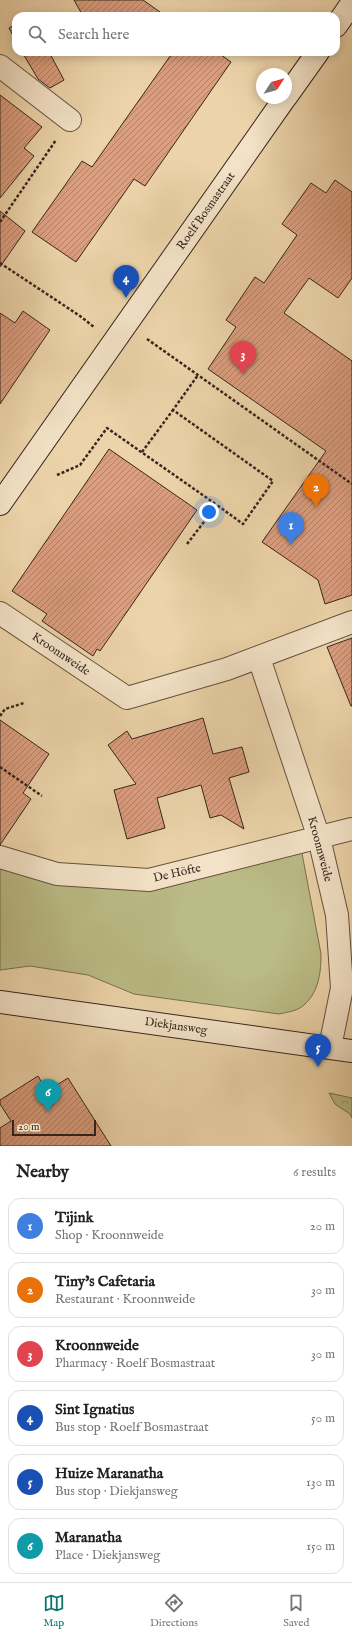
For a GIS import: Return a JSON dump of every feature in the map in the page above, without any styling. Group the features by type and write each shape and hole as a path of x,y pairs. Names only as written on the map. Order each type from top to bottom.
{"street":[{"path":"340,20 352,4"},
{"name":"Roelf Bosmastraat","path":"292,89 315,56"},
{"path":"0,66 70,120"},
{"name":"Roelf Bosmastraat","path":"0,504 282,104"},
{"name":"Kroonnweide","path":"0,613 126,698 227,670 352,622"},
{"name":"Kroonnweide","path":"258,658 319,838 337,915 342,988 330,1047"},
{"name":"De Höfte","path":"0,857 57,874 149,880 352,829"},
{"name":"Diekjansweg","path":"0,1002 352,1051"}],"path":[{"path":"0,222 70,120"},
{"path":"0,263 80,316 120,334 198,376 352,484"},
{"path":"142,452 198,376"},
{"path":"57,475 80,465 107,428 243,524 273,480 173,410"},
{"path":"187,544 217,505"},
{"path":"0,716 5,709 24,703"},
{"path":"0,767 42,796"}],"green space":[{"path":"301,848 321,954 321,961 318,981 310,999 296,1010 279,1014 134,994 88,975 30,966 0,970 0,862 100,885"},
{"path":"329,1093 352,1098 352,1118 350,1114 335,1104"}],"building":[{"path":"74,0 143,0 160,12 81,12"},
{"path":"12,26 12,34 9,28"},
{"path":"24,56 51,56 64,80 50,88 38,79"},
{"path":"170,56 223,56 231,62 145,186 134,179 76,262 32,232 82,161 92,167"},
{"path":"0,95 42,127 24,148 34,156 0,198"},
{"path":"335,180 352,192 352,278 338,298 309,278 284,313 352,361 352,595 325,604 318,580 262,542 326,451 208,369 236,327 226,320 255,277 264,283 297,235 282,224 311,183 326,193"},
{"path":"0,211 25,231 0,267"},
{"path":"23,311 50,330 0,404 0,313 15,323"},
{"path":"109,449 197,510 100,651 97,649 93,656 42,621 47,614 12,591"},
{"path":"352,638 352,706 351,706 327,647"},
{"path":"203,718 213,754 242,747 249,772 229,778 244,829 221,815 210,818 201,785 157,798 165,828 127,839 114,790 136,784 108,745 127,731 132,739"},
{"path":"0,720 49,754 23,793 31,799 0,845"},
{"path":"38,1076 47,1091 68,1078 111,1146 0,1146 0,1128 11,1121 0,1104 0,1100"}],"place":[{"name":"Sint Ignatius","path":"126,298"},
{"name":"Kroonnweide","path":"243,374"},
{"name":"Tiny's Cafetaria","path":"316,507"},
{"name":"Tijink","path":"291,545"},
{"name":"Huize Maranatha","path":"318,1067"},
{"name":"Maranatha","path":"48,1112"}]}
